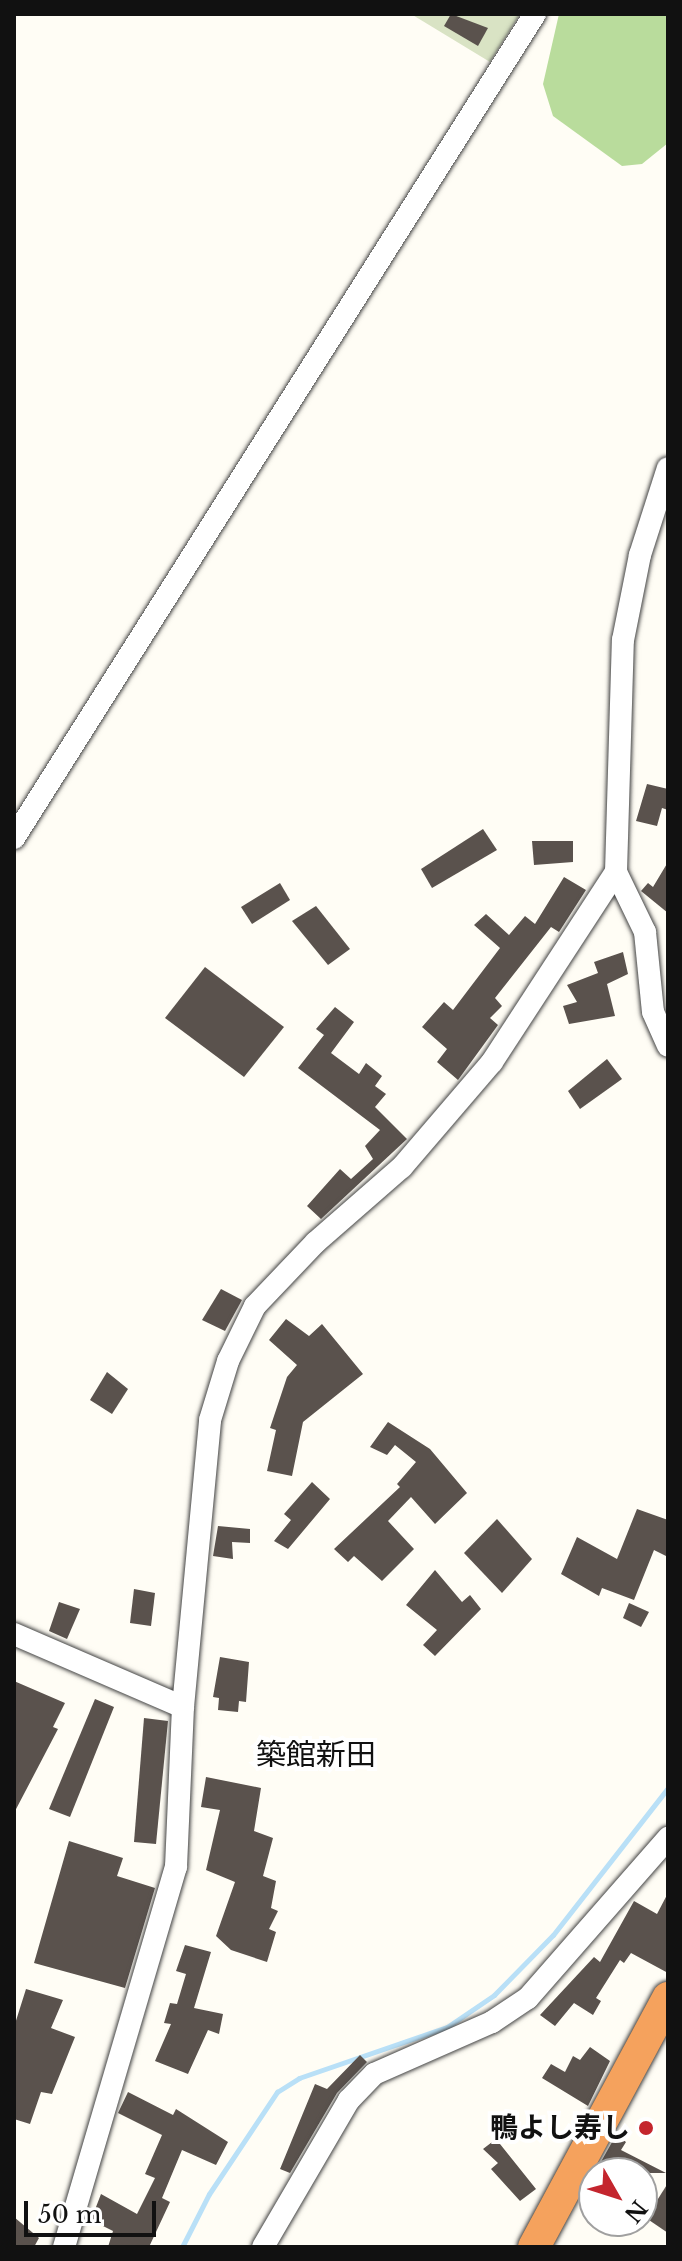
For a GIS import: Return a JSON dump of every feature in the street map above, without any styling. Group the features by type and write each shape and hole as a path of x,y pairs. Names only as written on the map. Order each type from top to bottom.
{"highway":[{"path":"534,2247 668,1998"}],"street":[{"path":"14,838 535,14"},
{"path":"668,468 623,640 616,872 645,932 653,1012 668,1046"},
{"path":"64,2247 176,1867 183,1707 210,1420 228,1361 255,1306 316,1242 402,1167 492,1062 616,872"},
{"path":"14,1634 183,1707"},
{"path":"263,2247 349,2100 374,2074 492,2022 528,1998 668,1838"}],"green space":[{"path":"411,14 520,14 490,62"},
{"path":"559,14 668,14 668,143 642,164 622,166 553,116 543,84"}],"building":[{"path":"451,14 488,28 478,46 444,26"},
{"path":"647,784 668,789 668,810 662,808 657,826 636,821"},
{"path":"483,829 497,850 432,888 421,869"},
{"path":"532,841 573,841 573,862 534,865"},
{"path":"668,862 668,913 641,891 648,883 653,887"},
{"path":"564,877 586,890 559,932 551,927 495,998 502,1006 490,1018 498,1025 458,1080 437,1062 447,1049 422,1027 444,1002 453,1010 500,948 474,925 486,914 509,935 525,916 535,924"},
{"path":"280,883 290,900 252,924 241,907"},
{"path":"316,906 350,949 328,965 292,921"},
{"path":"623,952 628,974 607,984 615,1016 569,1024 563,1006 577,1002 567,985 598,973 594,962"},
{"path":"205,967 284,1027 244,1077 165,1018"},
{"path":"335,1007 354,1022 331,1053 359,1074 366,1063 382,1076 375,1086 386,1094 375,1107 407,1139 321,1219 307,1206 340,1169 351,1179 373,1159 365,1146 380,1130 298,1068 324,1035 316,1029"},
{"path":"607,1059 622,1079 580,1109 568,1091"},
{"path":"221,1289 242,1300 225,1331 202,1320"},
{"path":"286,1319 309,1336 322,1324 363,1374 303,1422 292,1476 267,1471 276,1430 270,1428 287,1377 297,1365 269,1340"},
{"path":"107,1372 128,1389 112,1414 90,1400"},
{"path":"388,1422 430,1449 467,1493 435,1524 411,1497 388,1521 414,1549 382,1581 354,1556 348,1562 334,1549 400,1487 397,1484 416,1462 395,1445 387,1455 370,1447"},
{"path":"312,1482 330,1499 288,1549 274,1541 291,1520 284,1514"},
{"path":"637,1509 668,1520 668,1557 654,1550 634,1600 602,1588 599,1596 561,1574 577,1537 617,1559"},
{"path":"497,1519 532,1559 502,1593 464,1553"},
{"path":"218,1526 250,1529 250,1543 232,1542 233,1559 213,1556"},
{"path":"435,1570 462,1602 470,1595 481,1609 435,1656 423,1645 437,1630 406,1605"},
{"path":"134,1589 155,1593 151,1626 130,1623"},
{"path":"59,1602 80,1609 67,1639 49,1631"},
{"path":"629,1603 649,1612 641,1627 623,1618"},
{"path":"220,1657 249,1662 246,1702 239,1701 238,1712 218,1710 219,1698 213,1697"},
{"path":"14,1681 65,1703 53,1727 58,1729 14,1813"},
{"path":"95,1699 114,1707 70,1817 49,1809"},
{"path":"144,1718 168,1721 156,1844 134,1842"},
{"path":"206,1777 261,1788 254,1831 273,1838 263,1876 276,1881 271,1908 278,1911 269,1929 276,1932 267,1962 231,1950 216,1936 235,1882 206,1870 220,1810 201,1807"},
{"path":"69,1841 123,1858 117,1876 155,1888 125,1988 34,1963"},
{"path":"668,1893 668,1973 631,1953 624,1963 620,1960 596,1998 601,2001 593,2015 574,2003 555,2026 540,2015 594,1957 600,1962 634,1901 657,1914"},
{"path":"185,1945 211,1952 194,2008 223,2014 219,2034 208,2030 188,2074 155,2061 171,2024 164,2023 170,2003 177,2004 186,1974 176,1971"},
{"path":"26,1989 63,2000 51,2028 75,2037 52,2094 41,2092 30,2124 14,2119 14,2027"},
{"path":"590,2047 610,2061 588,2106 542,2078 551,2064 565,2072 573,2056 580,2060"},
{"path":"360,2055 367,2062 337,2093 290,2173 280,2169 315,2084 327,2089"},
{"path":"128,2092 173,2115 176,2109 228,2142 216,2165 182,2150 162,2198 170,2202 149,2247 108,2247 113,2231 91,2220 101,2194 137,2214 155,2178 145,2174 162,2135 118,2113"},
{"path":"616,2135 626,2142 621,2150 635,2157 604,2157"},
{"path":"496,2139 536,2189 520,2201 491,2169 498,2163 483,2149"},
{"path":"668,2183 668,2233 658,2226 658,2199"},
{"path":"14,2217 39,2238 34,2247 14,2247"}],"waterway":[{"path":"182,2247 209,2194 277,2092 299,2078 447,2027 494,1995 553,1935 668,1788"}],"place":[{"name":"鴨よし寿し","path":"646,2128"}],"district":[{"name":"築館新田","path":"316,1755"}]}
